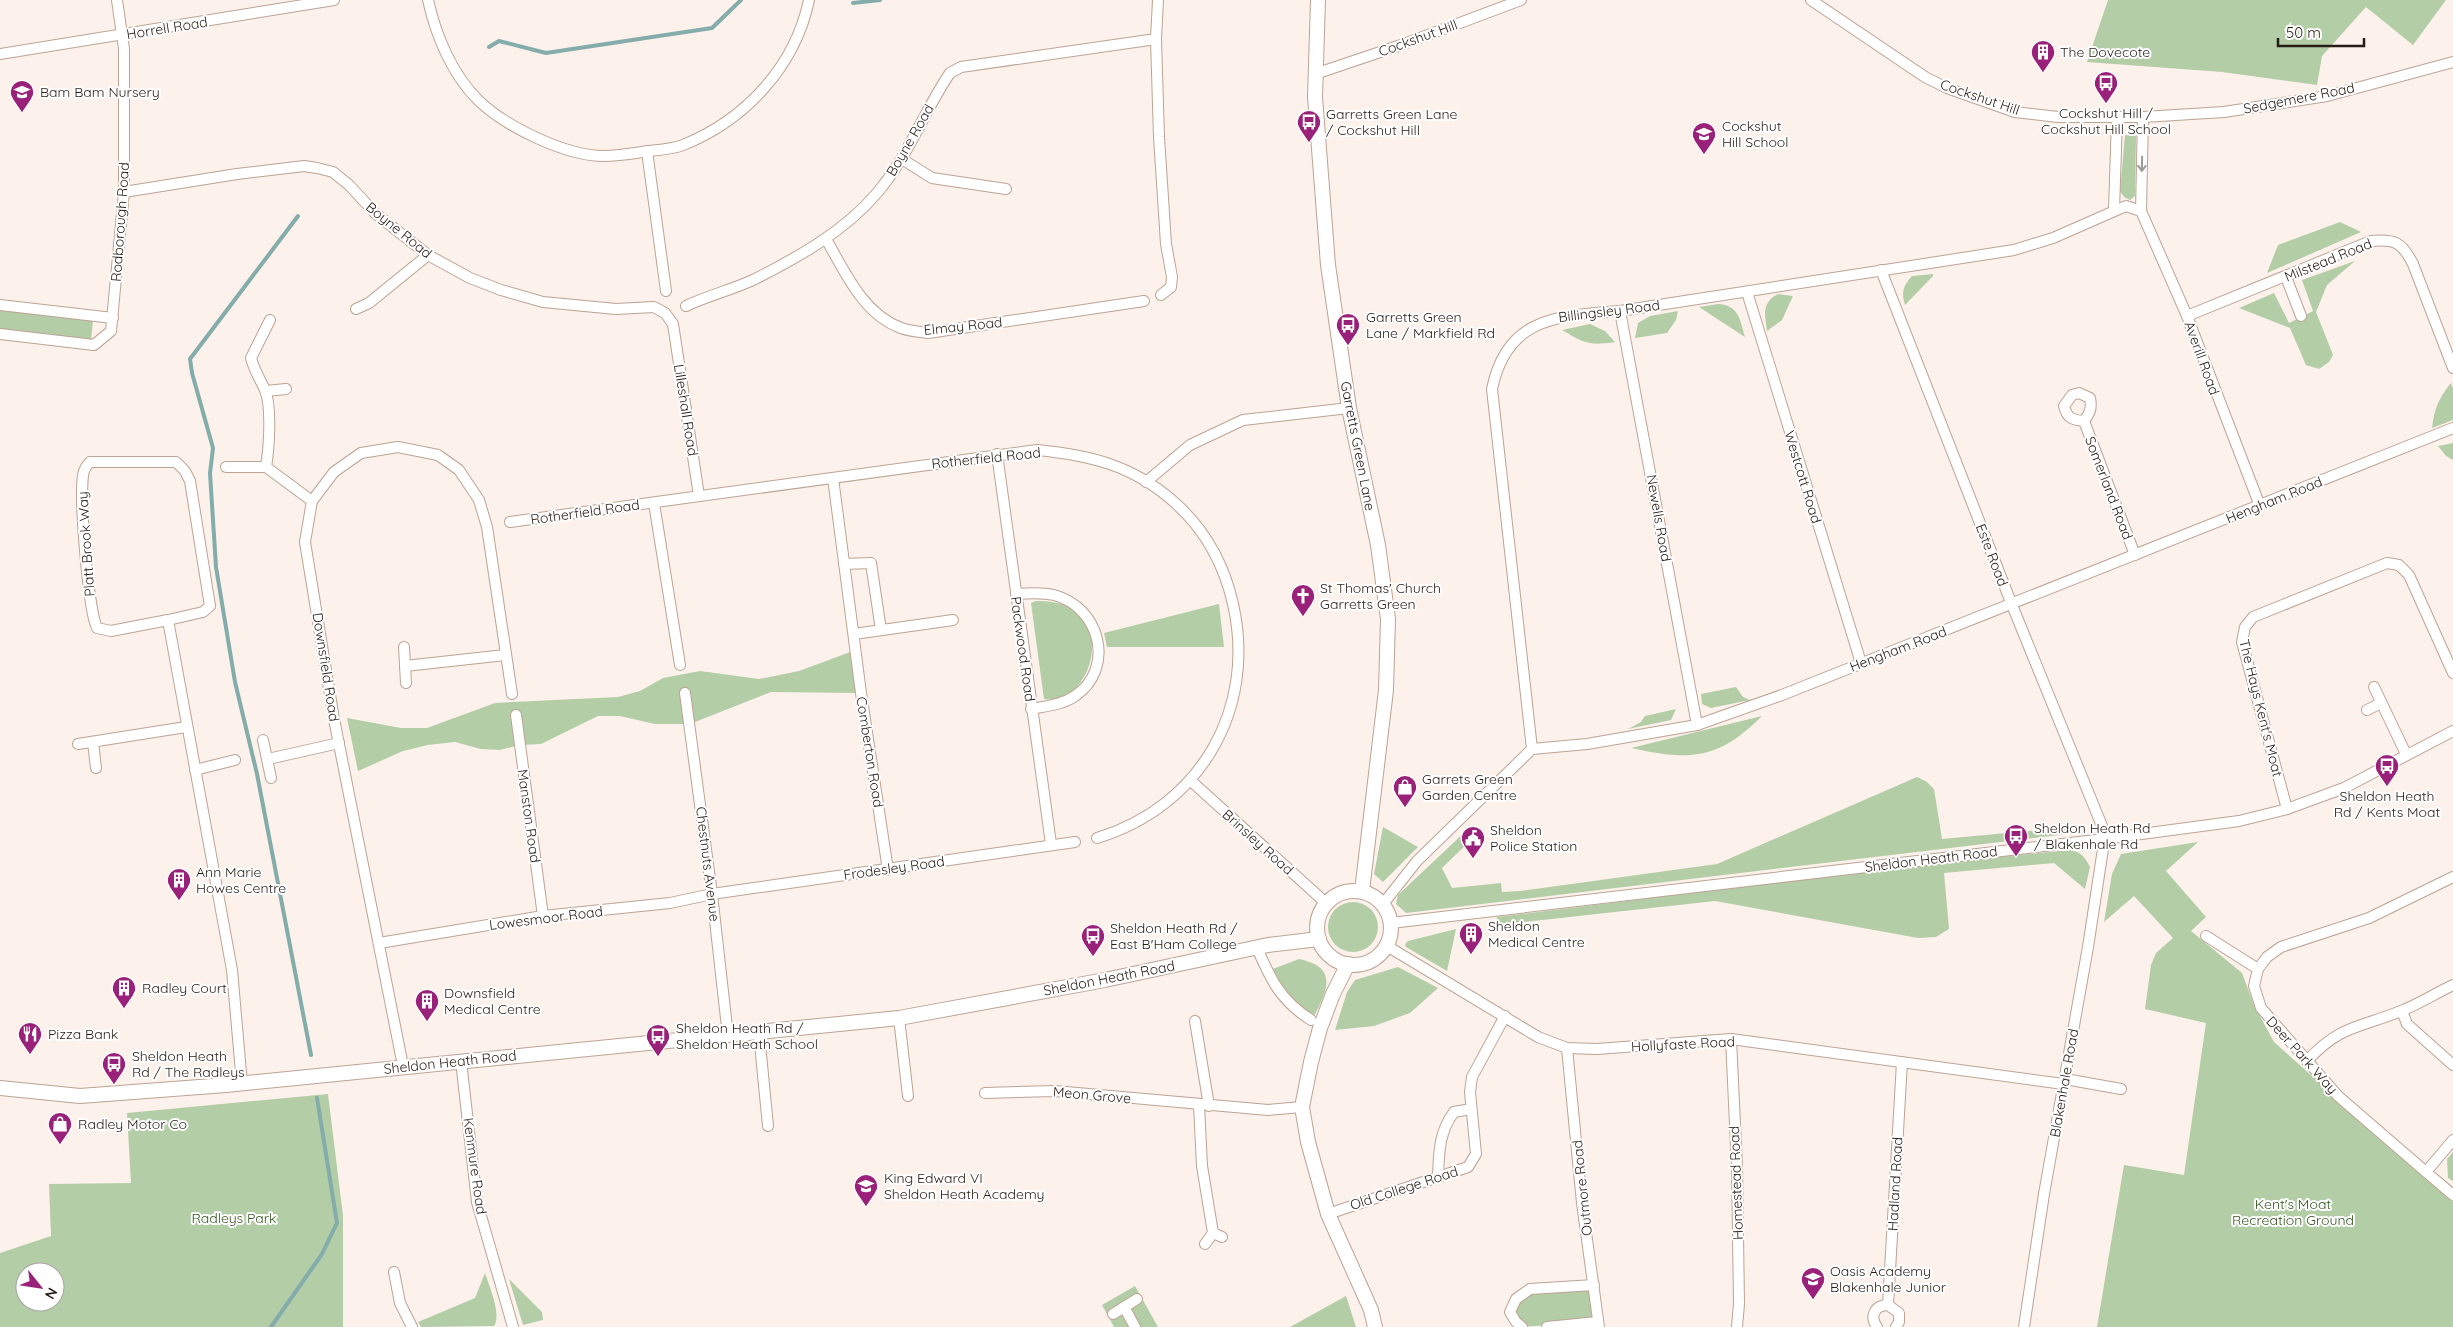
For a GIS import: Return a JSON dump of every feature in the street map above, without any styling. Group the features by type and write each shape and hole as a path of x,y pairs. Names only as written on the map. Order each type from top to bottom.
{"street":[{"name":"Rodborough Road","path":"0,334 94,346 111,331 124,192 124,49 117,0"},
{"name":"Horrell Road","path":"0,54 334,0"},
{"path":"428,0 433,21 447,54 460,78 478,100 500,117 539,140 560,147 603,156 647,152 681,146 717,129 749,105 775,76 784,61 803,22 809,0"},
{"path":"1158,0 1156,39 1159,137 1166,244 1172,277 1171,287 1161,295"},
{"name":"Garretts Green Lane","path":"1318,0 1315,74 1317,136 1328,265 1349,408 1378,545 1388,619 1386,690 1362,891"},
{"name":"Cockshut Hill","path":"1315,74 1402,45 1508,2 1521,0"},
{"name":"Cockshut Hill","path":"1811,0 1925,77 1947,88 2015,112 2066,118 2143,118"},
{"name":"Boyne Road","path":"686,306 752,280 826,238 877,194 902,159 950,73 961,67 1156,39"},
{"name":"Sedgemere Road","path":"2143,118 2224,112 2296,101 2453,62"},
{"path":"2117,118 2114,210 2126,206 2141,211"},
{"name":"Averill Road","path":"2143,118 2141,211 2187,316 2260,506"},
{"path":"647,152 666,291"},
{"path":"902,159 932,178 1006,189"},
{"name":"Boyne Road","path":"124,192 237,174 304,166 317,168 333,172 349,185 376,214 428,255 470,278 501,290 543,302 616,309 654,307 665,313 673,324"},
{"name":"Billingsley Road","path":"1532,749 1493,411 1493,384 1508,349 1524,332 1542,322 1563,316 1620,311 2014,250 2053,238 2114,210"},
{"name":"Elmay Road","path":"826,238 852,284 876,313 902,328 928,333 1144,301"},
{"name":"Milstead Road","path":"2187,316 2371,241 2391,240 2406,250 2413,264 2453,368"},
{"path":"356,310 369,303 428,255"},
{"name":"Este Road","path":"1881,270 2012,605 2102,826 2104,839"},
{"path":"2286,276 2302,316"},
{"name":"Westcott Road","path":"1747,292 1861,663"},
{"path":"0,305 113,318"},
{"name":"Newells Road","path":"1620,311 1697,725"},
{"path":"266,467 270,441 266,391 256,374 251,358 270,320"},
{"name":"Lilleshall Road","path":"673,324 699,496"},
{"path":"266,391 286,389"},
{"path":"1146,482 1190,445 1243,420 1349,408"},
{"name":"Somerland Road","path":"2084,421 2135,555"},
{"name":"Hengham Road","path":"1532,749 1587,744 1697,725 1782,695 2012,605 2453,428"},
{"name":"Downsfield Road","path":"403,1066 339,744 305,542 312,501 334,472 361,453 398,447 438,455 459,470 479,500 487,527 505,655"},
{"name":"Rotherfield Road","path":"510,522 1037,450 1075,453 1113,465 1146,482 1172,500 1192,521 1210,545 1223,568 1229,587 1240,643 1235,694 1225,727 1210,755 1190,780 1156,810 1128,828 1097,838"},
{"name":"Packwood Road","path":"997,454 1051,844"},
{"name":"Platt Brook Way","path":"90,462 176,462 185,471 190,481 210,606 203,612 168,620 111,631 97,628 91,608 81,491 84,470 90,462"},
{"path":"226,467 266,467 312,501"},
{"name":"Comberton Road","path":"833,478 888,870"},
{"path":"654,503 680,665"},
{"path":"844,564 871,563 881,630"},
{"name":"The Hays Kent's Moat","path":"2287,809 2242,642 2244,627 2253,616 2388,564 2399,565 2409,575 2453,673"},
{"path":"1016,594 1042,593 1065,599 1074,604 1092,622 1098,636 1099,654 1095,668 1083,689 1066,701 1031,709"},
{"path":"168,620 232,970 242,1084"},
{"path":"854,634 953,620"},
{"path":"404,648 406,683"},
{"path":"405,666 505,655 512,694"},
{"path":"2374,687 2406,754"},
{"name":"Chestnuts Avenue","path":"685,693 712,894 728,1036"},
{"path":"2367,710 2381,703"},
{"name":"Manston Road","path":"516,715 543,916"},
{"path":"78,744 186,726"},
{"name":"Sheldon Heath Road","path":"1391,923 2104,839 2239,821 2287,809 2344,788 2453,731"},
{"path":"263,740 271,778"},
{"path":"93,742 96,768"},
{"path":"268,759 339,744"},
{"path":"1383,904 1417,861 1532,749"},
{"path":"195,770 235,760"},
{"name":"Brinsley Road","path":"1190,780 1326,903"},
{"name":"Blakenhale Road","path":"2024,1327 2044,1194 2104,839"},
{"name":"Frodesley Road","path":"712,894 1075,842"},
{"path":"2206,936 2258,969 2267,957 2281,947 2369,918 2453,877"},
{"path":"1362,891 1372,895 1383,904 1391,923 1390,937 1387,946 1379,956 1368,962 1348,964 1331,956 1319,939 1319,916 1326,903 1339,894 1362,891"},
{"name":"Lowesmoor Road","path":"379,943 543,916 670,903 712,894"},
{"name":"Sheldon Heath Road","path":"0,1088 80,1096 242,1084 403,1066 759,1034 899,1018 1105,980 1257,948 1319,939"},
{"name":"Hollyfaste Road","path":"1387,946 1538,1037 1568,1048 1597,1049 1731,1039 2121,1089"},
{"path":"1257,948 1270,977 1283,999 1311,1020"},
{"path":"1348,964 1333,994 1320,1028 1302,1107 1308,1142 1328,1214 1371,1310 1375,1327"},
{"name":"Deer Park Way","path":"2258,969 2254,986 2260,1008 2338,1096 2453,1195"},
{"path":"2307,1061 2322,1044 2344,1030 2402,1011 2453,985"},
{"path":"2402,1011 2407,1024 2453,1065"},
{"name":"Old College Road","path":"1328,1214 1468,1167 1476,1154 1471,1109 1472,1077 1504,1016"},
{"path":"899,1018 908,1096"},
{"path":"1195,1021 1204,1105 1202,1166 1217,1235 1205,1244"},
{"path":"759,1034 768,1126"},
{"name":"Homestead Road","path":"1731,1039 1737,1166 1739,1304 1737,1327"},
{"name":"Outmore Road","path":"1568,1048 1582,1203 1598,1325"},
{"name":"Kenmure Road","path":"461,1061 477,1202 513,1327"},
{"name":"Hadland Road","path":"1896,1327 1899,1322 1898,1313 1888,1305 1902,1062"},
{"name":"Meon Grove","path":"985,1093 1055,1091 1268,1110 1302,1107"},
{"path":"1438,1176 1440,1143 1445,1124 1454,1112 1471,1109"},
{"path":"2426,1172 2453,1140"},
{"path":"394,1272 400,1303 412,1327"},
{"path":"1522,1327 1516,1322 1510,1312 1516,1299 1530,1289 1594,1284"},
{"path":"1113,1314 1137,1299"},
{"path":"1877,1327 1873,1321 1874,1312 1880,1306 1888,1305"},
{"path":"1124,1307 1135,1327"},
{"path":"1547,1327 1598,1325"}],"green space":[{"path":"2108,0 2446,0 2413,45 2366,7 2322,56 2317,85 2222,72 2087,62"},
{"path":"2125,135 2136,136 2135,196 2130,200 2124,197 2120,191"},
{"path":"2340,222 2361,232 2267,273 2278,245"},
{"path":"2355,261 2327,285 2316,312 2333,355 2329,362 2319,369 2306,365 2290,328 2239,308 2274,293 2289,323 2313,311 2302,280"},
{"path":"1933,274 1905,305 1904,289 1912,276"},
{"path":"1778,294 1793,296 1782,320 1767,331 1765,310 1769,301"},
{"path":"1718,304 1730,307 1738,314 1745,337 1699,307"},
{"path":"8,310 93,320 91,341 0,331 0,311"},
{"path":"1678,311 1676,320 1667,333 1635,338 1638,323 1650,316"},
{"path":"1590,324 1605,331 1615,342 1599,344 1587,342 1562,330"},
{"path":"2451,383 2453,389 2453,420 2432,428 2438,404 2443,393"},
{"path":"2453,443 2453,460 2446,456 2438,446"},
{"path":"1036,601 1053,602 1070,607 1083,618 1090,632 1092,647 1090,664 1083,678 1073,690 1060,698 1044,699 1031,603"},
{"path":"1219,604 1224,647 1107,647 1104,633"},
{"path":"853,651 861,693 771,692 690,724 655,724 620,716 598,716 541,744 519,745 500,750 481,749 455,742 428,745 403,751 358,771 347,718 401,728 427,728 495,703 618,697 640,691 663,678 700,671 759,679 799,671"},
{"path":"1736,687 1743,697 1750,700 1711,708 1702,704 1701,694"},
{"path":"1676,709 1671,720 1628,729 1641,722 1645,716"},
{"path":"1762,716 1746,731 1731,741 1717,749 1702,753 1670,755 1631,748"},
{"path":"1917,777 1927,782 1934,789 1942,839 2072,827 2067,834 1406,913 1396,904 1398,895 1467,830 1474,837 1442,868 1452,888 1501,883 1502,892 1520,891 1717,864"},
{"path":"1383,827 1418,847 1383,882 1374,874"},
{"name":"Kent's Moat Recreation Ground","path":"2198,842 2166,871 2206,917 2191,931 2242,973 2254,1005 2274,1042 2453,1202 2453,1327 2097,1327 2124,1165 2184,1175 2206,1023 2145,1009 2151,965 2156,953 2173,938 2134,896 2104,922 2112,874 2121,854"},
{"path":"2070,850 2082,856 2090,867 2085,889 2054,863 1944,873 1949,929 1936,937 1918,938 1715,901 1496,925 1497,917 1926,864"},
{"path":"1353,902 1363,904 1371,909 1376,917 1378,927 1376,937 1371,945 1363,950 1353,952 1343,950 1335,945 1330,937 1328,927 1330,917 1335,909 1343,904"},
{"path":"1456,929 1447,971 1406,947 1405,944 1408,941"},
{"path":"1299,959 1320,968 1325,974 1326,989 1314,1016 1290,995 1273,969"},
{"path":"1398,967 1438,988 1410,1013 1374,1026 1335,1030 1347,992 1355,980"},
{"name":"Radleys Park","path":"328,1094 343,1216 343,1327 0,1327 0,1253 51,1236 49,1184 131,1183 127,1113"},
{"path":"2453,1152 2453,1181 2448,1178 2447,1159"},
{"path":"485,1273 496,1308 497,1315 494,1326 421,1327 418,1322 475,1298"},
{"path":"509,1279 542,1312 543,1320 523,1325"},
{"path":"1594,1285 1597,1322 1522,1327 1510,1312 1530,1289"},
{"path":"1135,1286 1158,1327 1114,1327 1102,1305"},
{"path":"1346,1296 1356,1327 1290,1327"}],"waterway":[{"path":"489,47 499,41 546,53 712,28 741,0"},
{"path":"853,3 880,0"},
{"path":"298,216 190,359 192,373 213,448 210,473 216,567 235,682 257,774 311,1055"},
{"path":"271,1327 322,1254 337,1223 317,1098"}],"place":[{"name":"The Dovecote","path":"2043,73"},
{"name":"Cockshut Hill / Cockshut Hill School","path":"2106,104"},
{"name":"Bam Bam Nursery","path":"22,113"},
{"name":"Garretts Green Lane / Cockshut Hill","path":"1309,143"},
{"name":"Cockshut Hill School","path":"1704,155"},
{"name":"Garretts Green Lane / Markfield Rd","path":"1348,346"},
{"name":"St Thomas' Church Garretts Green","path":"1303,617"},
{"name":"Sheldon Heath Rd / Kents Moat","path":"2387,787"},
{"name":"Garrets Green Garden Centre","path":"1405,808"},
{"name":"Sheldon Heath Rd / Blakenhale Rd","path":"2016,857"},
{"name":"Sheldon Police Station","path":"1473,859"},
{"name":"Ann Marie Howes Centre","path":"179,901"},
{"name":"Sheldon Medical Centre","path":"1471,955"},
{"name":"Sheldon Heath Rd / East B'Ham College","path":"1093,957"},
{"name":"Radley Court","path":"124,1009"},
{"name":"Downsfield Medical Centre","path":"427,1022"},
{"name":"Pizza Bank","path":"30,1055"},
{"name":"Sheldon Heath Rd / Sheldon Heath School","path":"658,1057"},
{"name":"Sheldon Heath Rd / The Radleys","path":"114,1085"},
{"name":"Radley Motor Co","path":"60,1145"},
{"name":"King Edward VI Sheldon Heath Academy","path":"866,1207"},
{"name":"Oasis Academy Blakenhale Junior","path":"1813,1300"}]}
